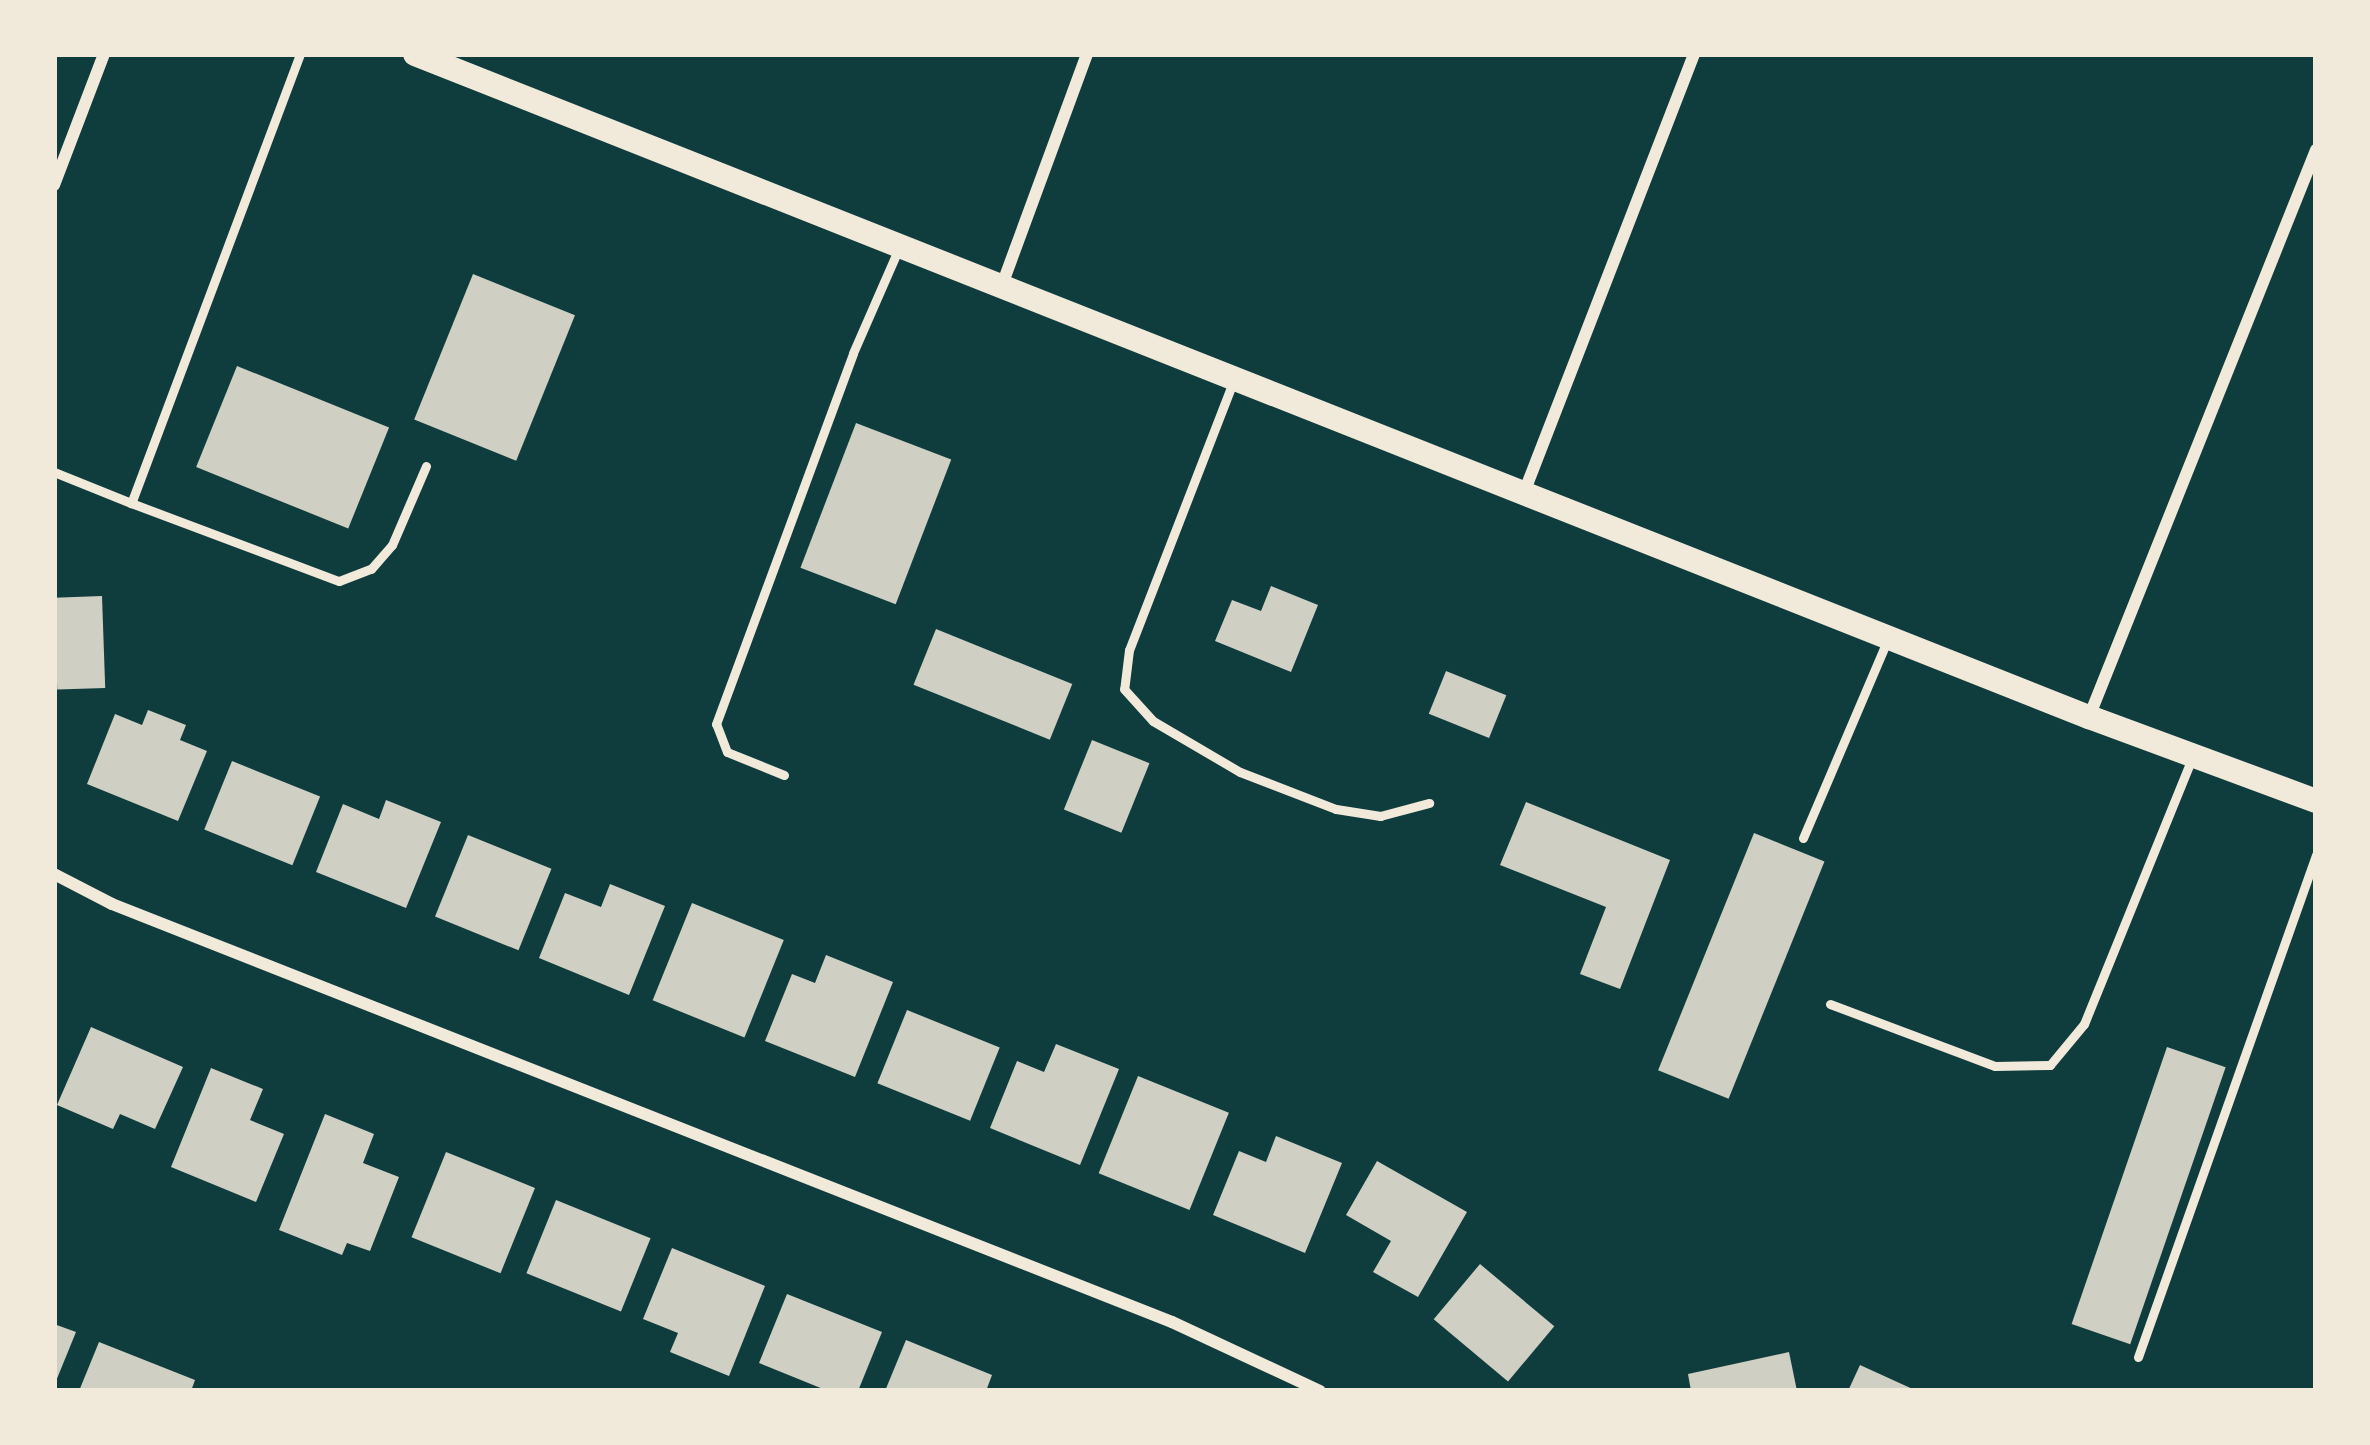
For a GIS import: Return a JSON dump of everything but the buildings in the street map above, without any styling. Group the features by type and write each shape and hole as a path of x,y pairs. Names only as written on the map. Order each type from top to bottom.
{"main road":[{"path":"415,54 446,60 901,246 2089,717 2316,801"}],"street":[{"path":"54,184 104,54"},
{"path":"1002,285 1087,54"},
{"path":"1525,490 1694,54"},
{"path":"2089,717 2316,150"},
{"path":"54,874 112,904 1172,1322 1320,1391"}],"lane":[{"path":"131,503 300,54"},
{"path":"784,775 728,752 716,724 853,353 901,246"},
{"path":"1235,376 1129,650 1124,689 1153,721 1240,772 1336,809 1379,816 1429,803"},
{"path":"54,472 339,581 371,569 392,545 426,466"},
{"path":"1803,838 1889,637"},
{"path":"1830,1004 1995,1066 2050,1065 2084,1024 2193,755"},
{"path":"2138,1357 2316,855"}]}
